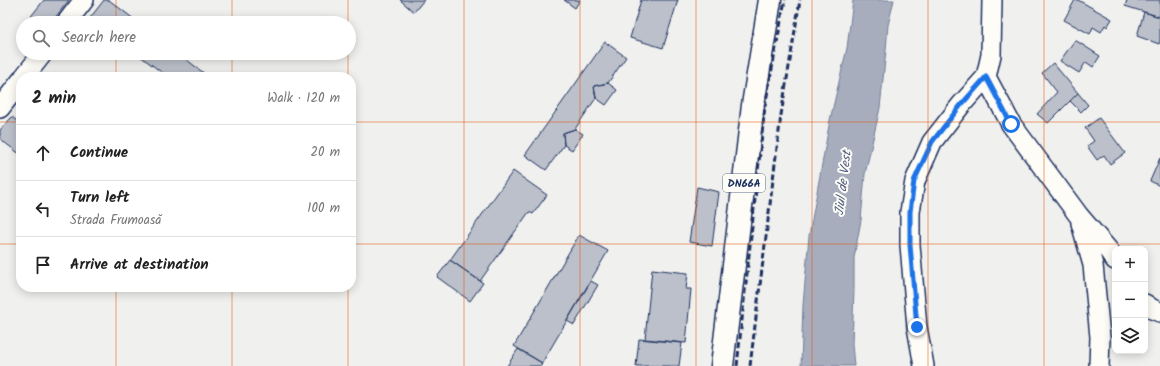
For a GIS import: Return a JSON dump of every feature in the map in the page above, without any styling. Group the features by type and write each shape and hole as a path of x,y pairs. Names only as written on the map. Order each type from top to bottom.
{"main road":[{"name":"DN66A","path":"722,366 753,105 770,0"}],"street":[{"path":"71,16 84,0"},
{"path":"924,366 917,327 910,245 910,212 914,181 932,142 961,105 986,77 991,55 992,0"},
{"path":"28,72 37,60"},
{"path":"986,77 1011,124 1079,216 1112,256"},
{"path":"0,108 16,87"},
{"path":"1079,216 1094,265 1100,337 1099,366"},
{"path":"1148,306 1160,312"}],"water":[{"name":"Jiul de Vest","path":"853,0 894,0 888,25 880,108 865,174 861,220 854,258 852,344 854,366 801,366 803,305 809,236 830,120 847,48"}],"building":[{"path":"44,0 69,0 56,16 31,16"},
{"path":"104,0 109,0 130,16 92,16"},
{"path":"400,0 424,0 414,12"},
{"path":"564,0 580,0 575,8"},
{"path":"641,0 678,0 663,48 630,38"},
{"path":"1075,0 1078,0 1112,19 1107,27 1105,25 1101,32 1093,27 1090,34 1064,20"},
{"path":"1127,0 1160,0 1160,17 1125,6"},
{"path":"1144,12 1160,17 1159,44 1137,36"},
{"path":"1075,40 1100,56 1093,67 1086,62 1079,73 1060,61"},
{"path":"605,42 626,57 608,83 594,86 596,98 575,129 563,133 564,145 546,170 525,155"},
{"path":"145,60 187,60 203,72 161,72"},
{"path":"1053,63 1078,93 1048,123 1037,114 1057,92 1042,73"},
{"path":"608,83 617,90 606,105 596,98 594,86"},
{"path":"1078,93 1088,105 1081,112 1070,101"},
{"path":"12,117 16,120 16,151 0,139 0,130"},
{"path":"1099,118 1125,153 1110,164 1104,155 1097,160 1087,146 1094,141 1085,128"},
{"path":"575,129 583,134 572,150 564,145 563,133"},
{"path":"1160,158 1160,186 1150,181"},
{"path":"513,171 547,195 533,214 529,212 480,281 450,260"},
{"path":"697,187 719,192 712,246 689,242"},
{"path":"579,235 608,251 542,363 514,346"},
{"path":"450,260 483,283 470,301 437,277"},
{"path":"652,269 688,273 686,289 691,289 686,343 645,339"},
{"path":"591,281 598,285 574,325 567,321"},
{"path":"639,339 682,343 679,366 636,366"},
{"path":"518,349 542,363 541,366 507,366"}],"railway":[{"path":"737,366 765,106 785,0"},
{"path":"750,366 781,115 800,0"}],"route":[{"path":"917,327 910,245 910,212 914,181 932,142 961,105 986,77 1011,124"}]}
